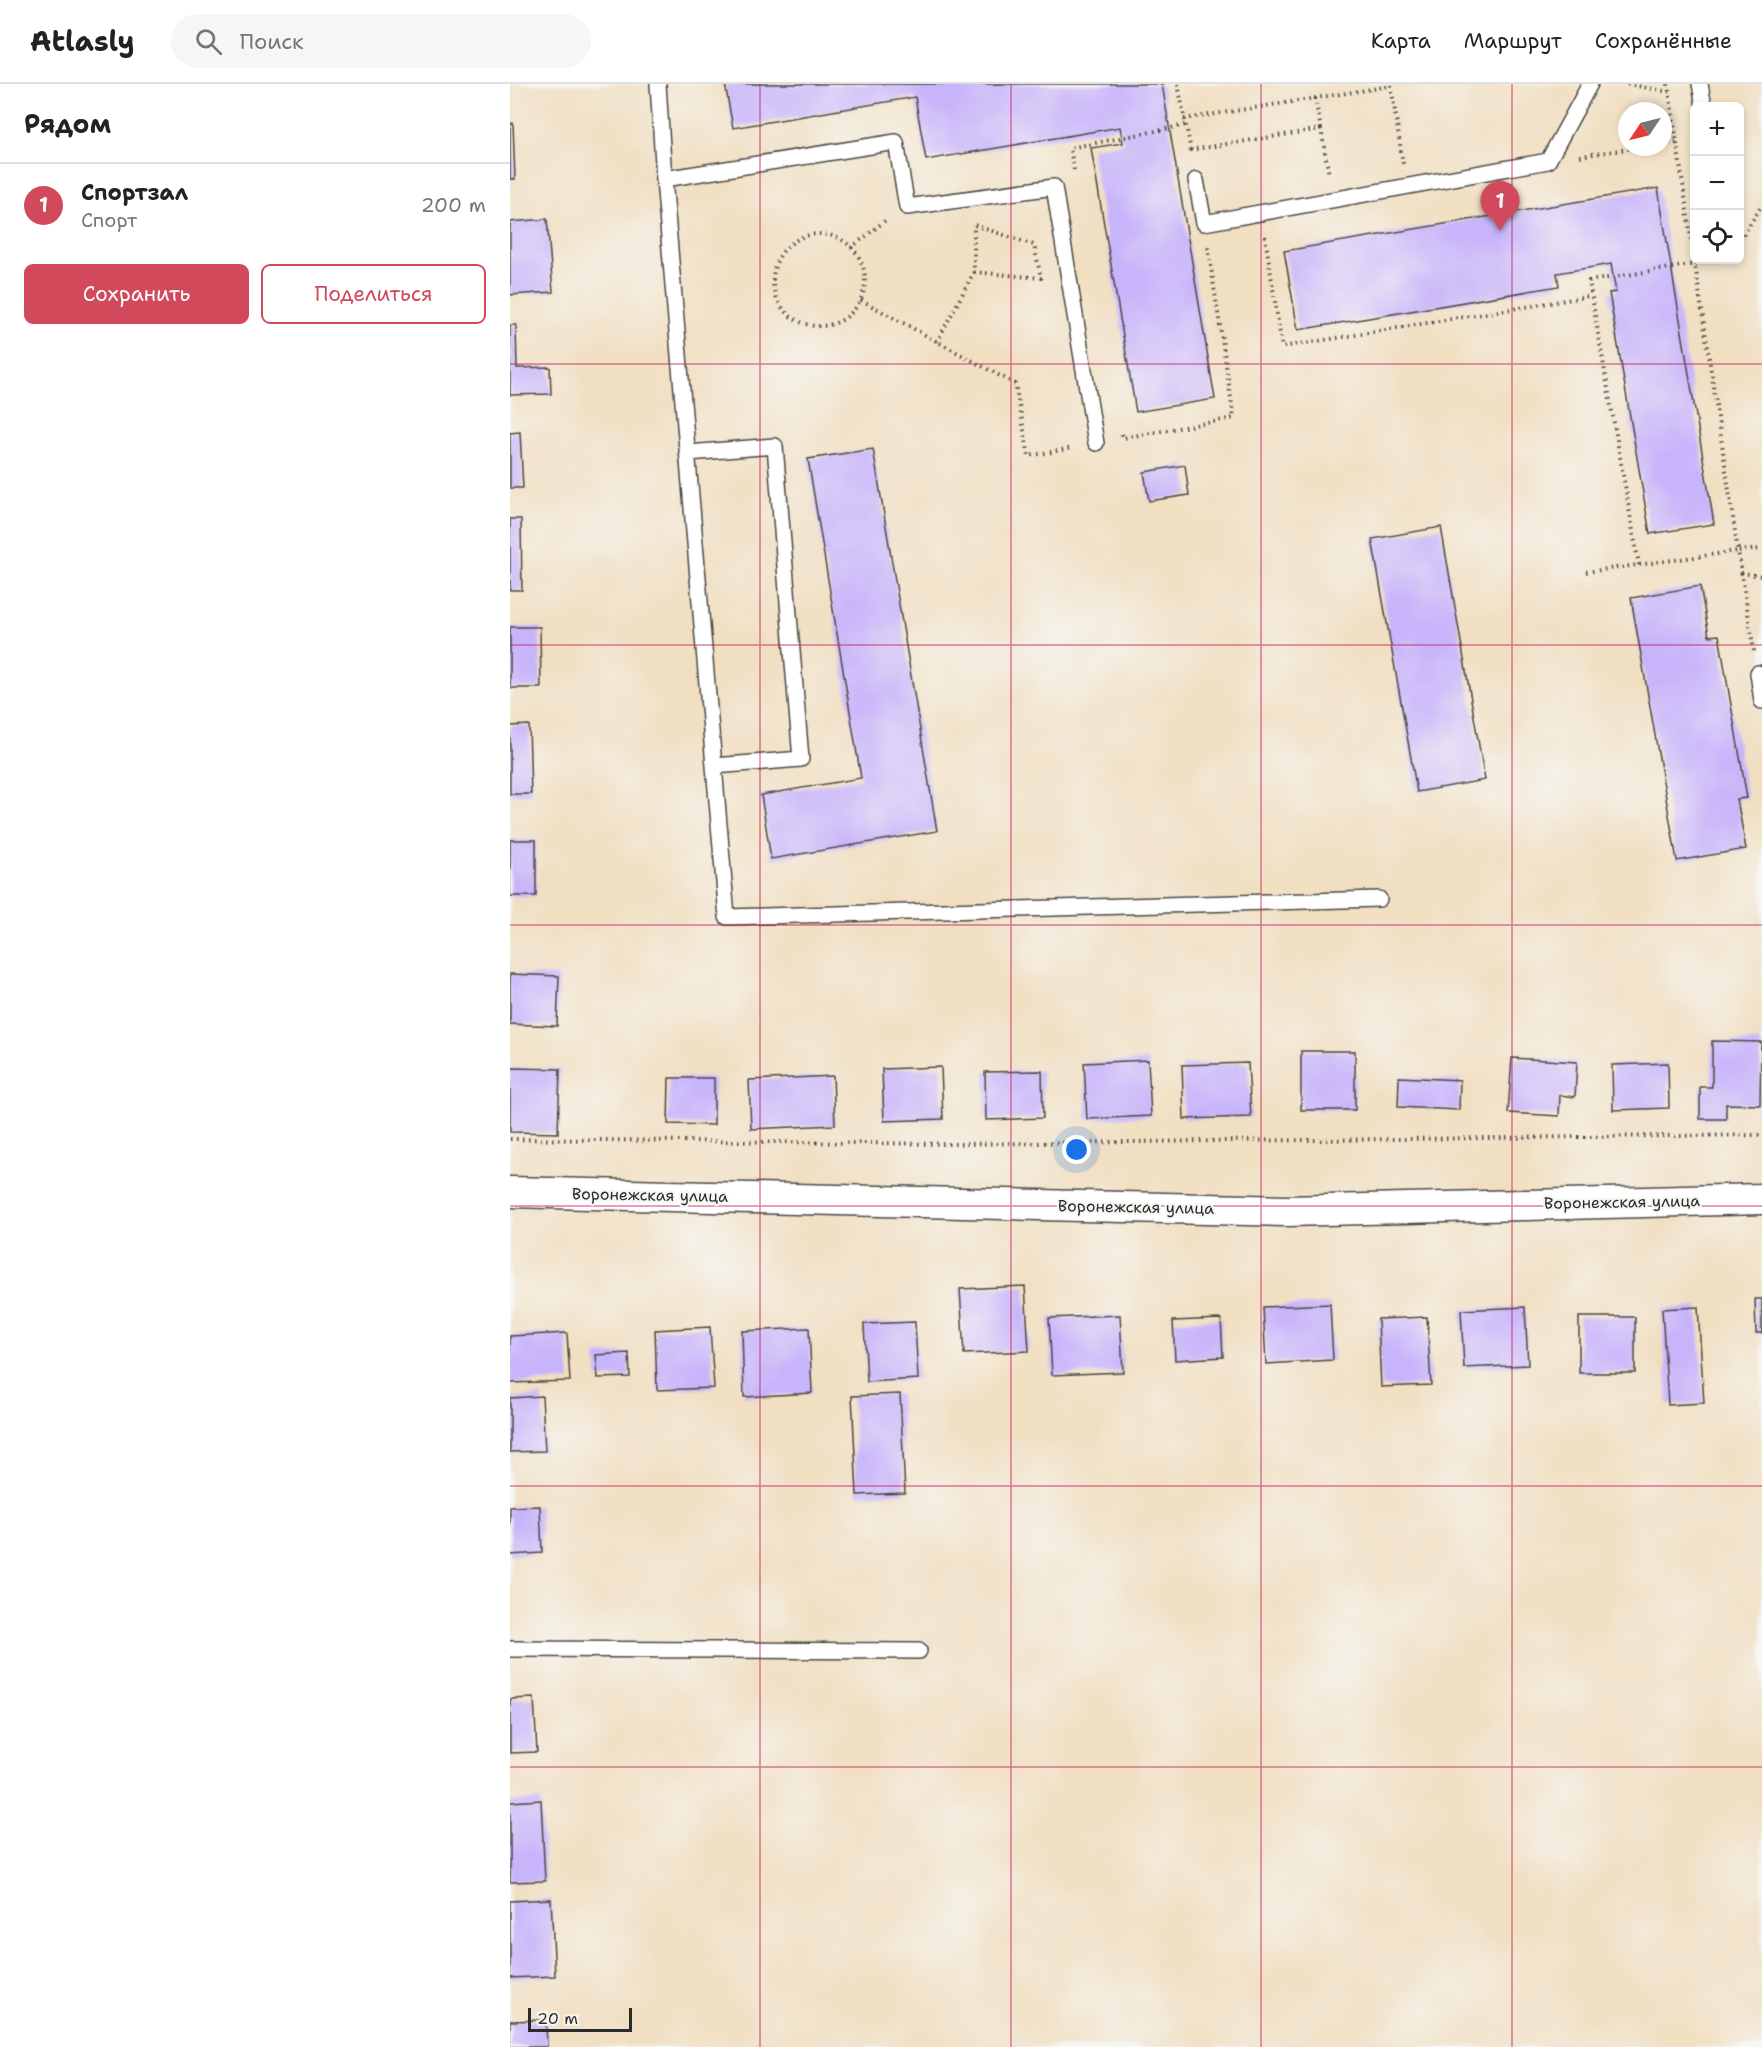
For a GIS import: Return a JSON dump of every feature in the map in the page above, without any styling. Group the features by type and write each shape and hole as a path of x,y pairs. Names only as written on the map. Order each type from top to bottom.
{"street":[{"name":"Воронежская улица","path":"510,1192 1287,1211 1762,1199"}],"lane":[{"path":"658,84 664,179 727,917 1378,899"},
{"path":"1196,180 1204,223 1548,161 1590,84"},
{"path":"1700,84 1703,102"},
{"path":"664,179 896,142 907,207 1054,187 1096,443"},
{"path":"688,453 775,446 801,759 714,766"},
{"path":"1758,673 1762,701"},
{"path":"510,1649 919,1651"}],"path":[{"path":"1178,84 1196,180"},
{"path":"1628,84 1669,92"},
{"path":"1668,84 1690,237"},
{"path":"1184,119 1391,85 1407,185"},
{"path":"1315,98 1333,198"},
{"path":"1074,171 1070,148 1186,125"},
{"path":"1191,150 1321,129"},
{"path":"1672,143 1676,142"},
{"path":"1548,161 1618,150"},
{"path":"1744,234 1762,205"},
{"path":"1261,211 1282,347 1591,296"},
{"path":"861,300 1015,384 1029,456 1234,418 1204,223"},
{"path":"937,342 974,272 974,225"},
{"path":"814,234 831,236 845,242 857,254 864,268 865,284 861,300 852,313 839,322 823,326 800,322 782,307 774,293 773,277 777,261 786,248 799,238 814,234"},
{"path":"974,272 1041,278 1034,245"},
{"path":"1638,565 1589,281 1694,264 1758,673"},
{"path":"1121,426 1123,438"},
{"path":"1586,572 1762,549"},
{"path":"1741,573 1762,576"},
{"path":"510,1138 962,1144 1762,1135"}],"building":[{"path":"725,84 1162,84 1215,399 1136,412 1091,148 1123,143 1120,127 926,160 915,97 733,128"},
{"path":"513,123 515,179 510,179 510,124"},
{"path":"1658,188 1714,524 1650,534 1609,293 1616,292 1611,264 1557,273 1559,286 1298,330 1284,251"},
{"path":"547,219 553,292 510,295 510,222"},
{"path":"510,325 516,325 517,368 550,367 551,394 510,395"},
{"path":"520,432 523,488 510,488 510,433"},
{"path":"873,449 937,831 771,859 761,795 861,778 808,459"},
{"path":"1185,465 1189,495 1149,501 1144,472"},
{"path":"510,519 521,519 522,590 510,590"},
{"path":"1441,527 1485,780 1417,792 1372,539"},
{"path":"1700,586 1709,636 1719,635 1747,798 1737,799 1746,849 1677,861 1631,598"},
{"path":"510,627 540,627 541,688 510,688"},
{"path":"529,725 531,794 510,794 510,726"},
{"path":"510,840 536,840 536,896 510,896"},
{"path":"510,974 559,976 557,1026 510,1024"},
{"path":"1712,1041 1761,1042 1760,1105 1726,1104 1726,1119 1700,1119 1700,1087 1712,1087"},
{"path":"1301,1051 1355,1051 1355,1110 1301,1110"},
{"path":"1512,1058 1577,1062 1575,1097 1560,1095 1559,1116 1508,1113"},
{"path":"1148,1060 1151,1116 1087,1119 1084,1063"},
{"path":"1248,1063 1251,1117 1184,1119 1182,1065"},
{"path":"1668,1063 1669,1108 1613,1110 1612,1065"},
{"path":"941,1067 943,1119 884,1121 882,1069"},
{"path":"510,1068 560,1069 558,1133 510,1132"},
{"path":"1042,1071 1043,1118 986,1120 985,1072"},
{"path":"833,1076 835,1125 751,1129 749,1080"},
{"path":"1399,1077 1460,1080 1459,1110 1398,1107"},
{"path":"669,1078 714,1078 714,1125 668,1124"},
{"path":"1025,1286 1029,1351 964,1354 960,1289"},
{"path":"1755,1299 1762,1299 1762,1333 1756,1333"},
{"path":"1330,1304 1333,1360 1266,1364 1263,1307"},
{"path":"1525,1307 1528,1365 1464,1368 1461,1310"},
{"path":"1698,1307 1704,1403 1668,1405 1662,1309"},
{"path":"1120,1315 1123,1372 1052,1375 1049,1318"},
{"path":"1427,1317 1431,1385 1381,1387 1378,1319"},
{"path":"1579,1317 1635,1317 1635,1373 1579,1373"},
{"path":"1221,1319 1223,1357 1175,1360 1173,1321"},
{"path":"915,1322 918,1379 867,1382 864,1324"},
{"path":"710,1327 714,1388 657,1390 655,1330"},
{"path":"809,1328 812,1393 744,1397 742,1331"},
{"path":"567,1333 570,1381 510,1383 510,1336"},
{"path":"629,1353 630,1377 598,1378 596,1355"},
{"path":"900,1394 905,1493 857,1495 852,1396"},
{"path":"542,1396 545,1451 510,1452 510,1398"},
{"path":"540,1506 542,1553 510,1555 510,1507"},
{"path":"534,1698 537,1752 510,1753 510,1699"},
{"path":"541,1800 545,1881 510,1882 510,1802"},
{"path":"551,1899 555,1976 510,1978 510,1901"},
{"path":"546,2020 547,2047 510,2047 510,2021"}],"place":[{"name":"Спортзал","path":"1500,231"}]}
